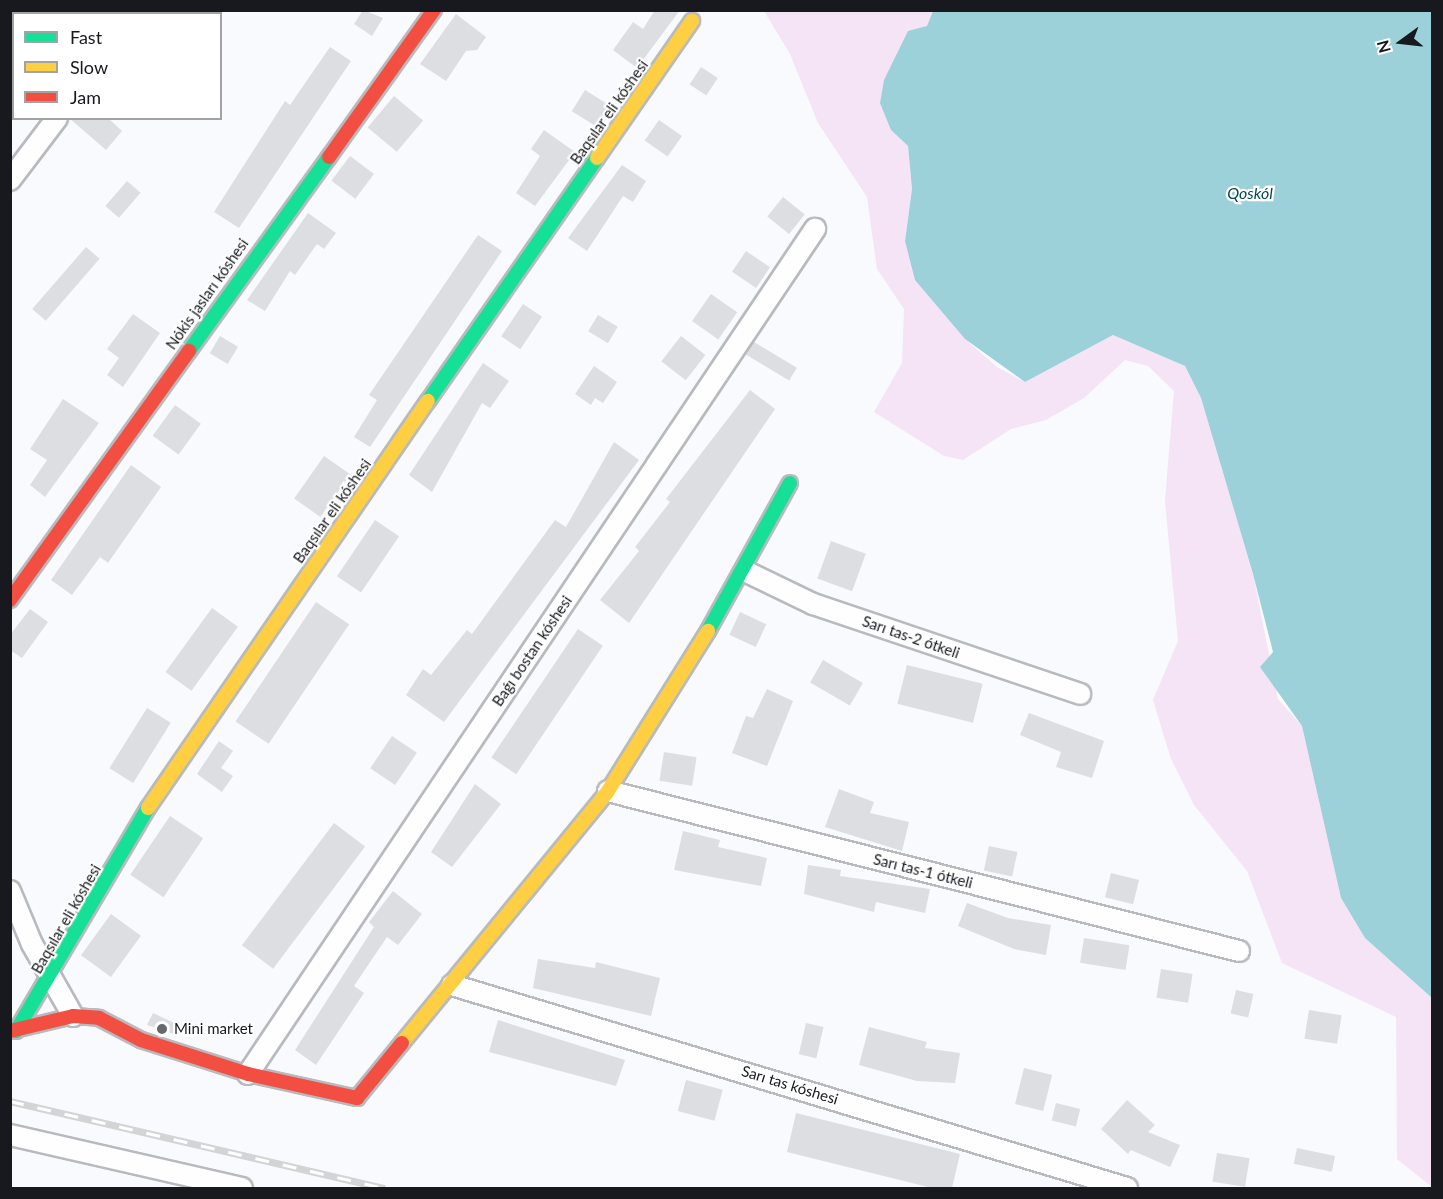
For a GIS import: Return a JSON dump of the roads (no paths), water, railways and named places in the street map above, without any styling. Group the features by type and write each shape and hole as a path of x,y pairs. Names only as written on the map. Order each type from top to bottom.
{"street":[{"name":"Nókis jasları kóshesi","path":"10,600 434,10"},
{"name":"Baqsılar eli kóshesi","path":"13,1031 51,979 163,783 692,21"},
{"path":"10,180 55,120"},
{"name":"Baǵı bostan kóshesi","path":"248,1074 815,229"},
{"path":"13,1031 73,1016 99,1017 141,1040 248,1074 357,1098 452,985 608,791 745,571 790,483"},
{"name":"Sarı tas-2 ótkeli","path":"745,571 813,604 1080,694"},
{"name":"Sarı tas-1 ótkeli","path":"608,791 1239,951"},
{"path":"10,891 51,979 73,1016"},
{"name":"Sarı tas kóshesi","path":"452,985 1127,1188"},
{"path":"10,1135 242,1188"}],"water":[{"name":"Qoskól","path":"933,11 1432,11 1432,998 1365,938 1341,898 1302,726 1260,667 1273,652 1253,574 1201,398 1185,366 1113,335 1025,382 965,339 915,280 905,241 912,189 908,146 891,130 880,103 884,80 908,31 927,26"}],"railway":[{"path":"10,1101 385,1188"}],"place":[{"name":"Mini market","path":"162,1029"}]}
